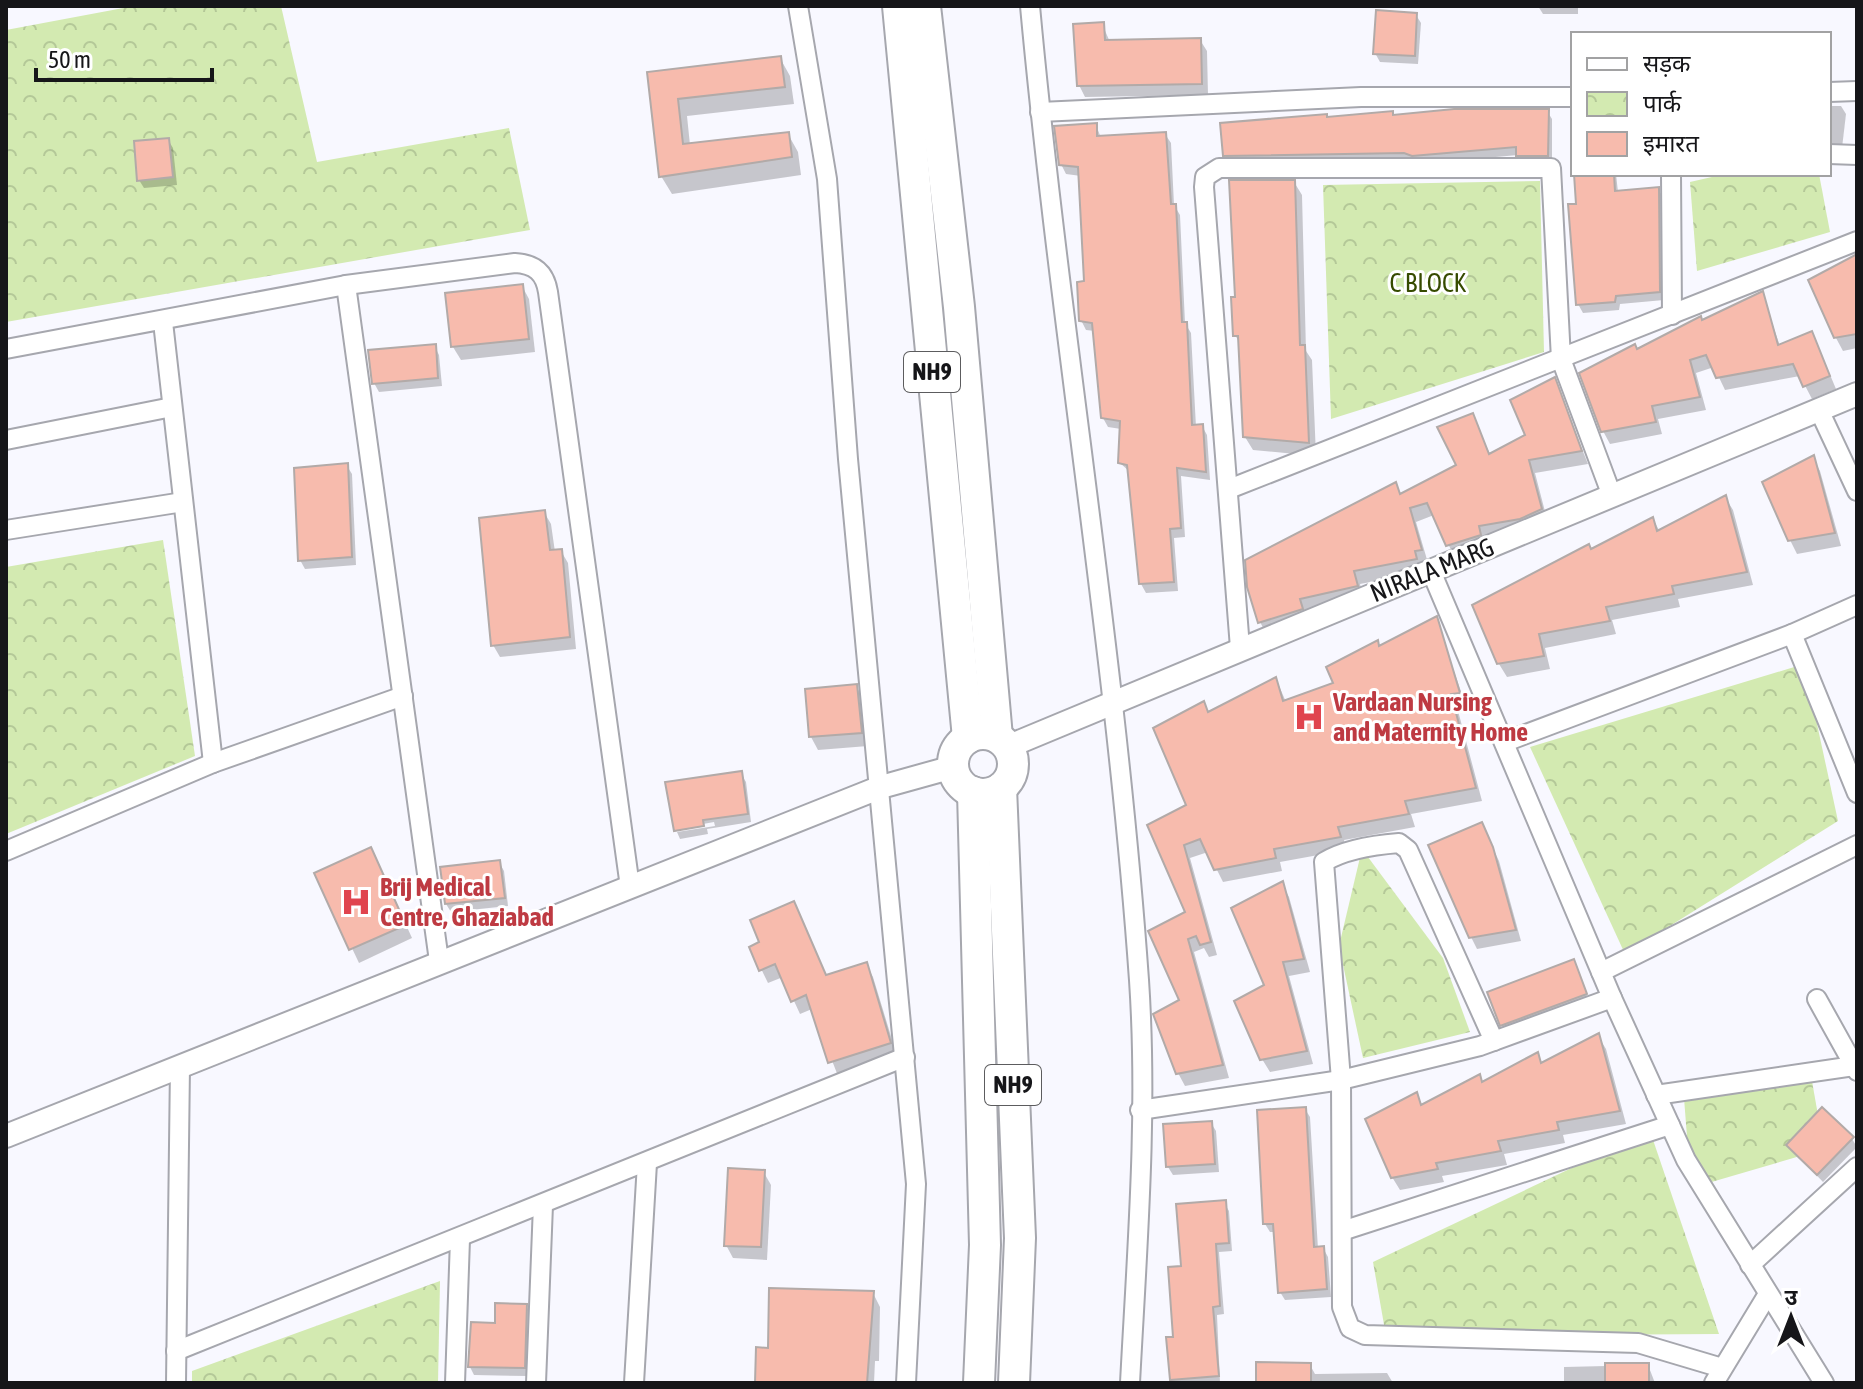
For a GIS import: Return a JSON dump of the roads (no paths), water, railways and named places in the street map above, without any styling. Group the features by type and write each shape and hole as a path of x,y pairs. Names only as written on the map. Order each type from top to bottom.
{"highway":[{"name":"NH9","path":"898,6 991,741 1013,762 1012,771 987,790"},
{"name":"NH9","path":"925,6 959,307 991,741"},
{"path":"987,790 958,781 953,767 955,753 991,741"},
{"name":"NH9","path":"979,1383 985,1245 987,790"},
{"name":"NH9","path":"987,790 1020,1238 1014,1383"}],"street":[{"path":"798,6 827,179 848,459 916,1184 906,1383"},
{"path":"1030,6 1139,982 1140,1196 1130,1383"},
{"path":"1831,92 1857,91"},
{"path":"1040,112 1361,97 1571,97"},
{"path":"1831,154 1857,155"},
{"path":"1240,648 1204,187 1205,177 1219,168 1551,168 1556,207 1561,359 1612,496"},
{"path":"1671,176 1672,315"},
{"path":"1229,489 1857,241"},
{"path":"6,349 163,322 346,285 515,263 524,263 545,276 630,887"},
{"path":"346,285 439,961"},
{"path":"163,322 213,763"},
{"name":"NIRALA MARG","path":"991,741 1110,702 1857,394"},
{"path":"6,440 172,407"},
{"path":"1819,410 1857,491"},
{"path":"6,530 183,502"},
{"path":"1431,571 1612,998 1686,1160 1824,1383"},
{"path":"1505,742 1792,634 1857,605"},
{"path":"1792,634 1857,793"},
{"path":"6,851 213,763 403,696"},
{"path":"6,1136 881,787 953,767"},
{"path":"1494,1041 1408,850 1399,843 1334,855 1324,862 1341,1080 1342,1307 1350,1328 1365,1335 1638,1343 1718,1376 1768,1294"},
{"path":"1601,972 1857,845"},
{"path":"1140,1110 1341,1080 1494,1041 1612,998"},
{"path":"1656,1095 1856,1068 1817,999"},
{"path":"176,1351 905,1057"},
{"path":"176,1383 180,1066"},
{"path":"1342,1231 1670,1125"},
{"path":"634,1383 647,1163"},
{"path":"1750,1265 1857,1167"},
{"path":"536,1383 543,1205"},
{"path":"455,1383 460,1239"}],"place":[{"name":"Vardaan Nursing and Maternity Home","path":"1309,717"},
{"name":"Brij Medical Centre, Ghaziabad","path":"356,902"}],"park label":[{"name":"C BLOCK","path":"1428,283"}]}
